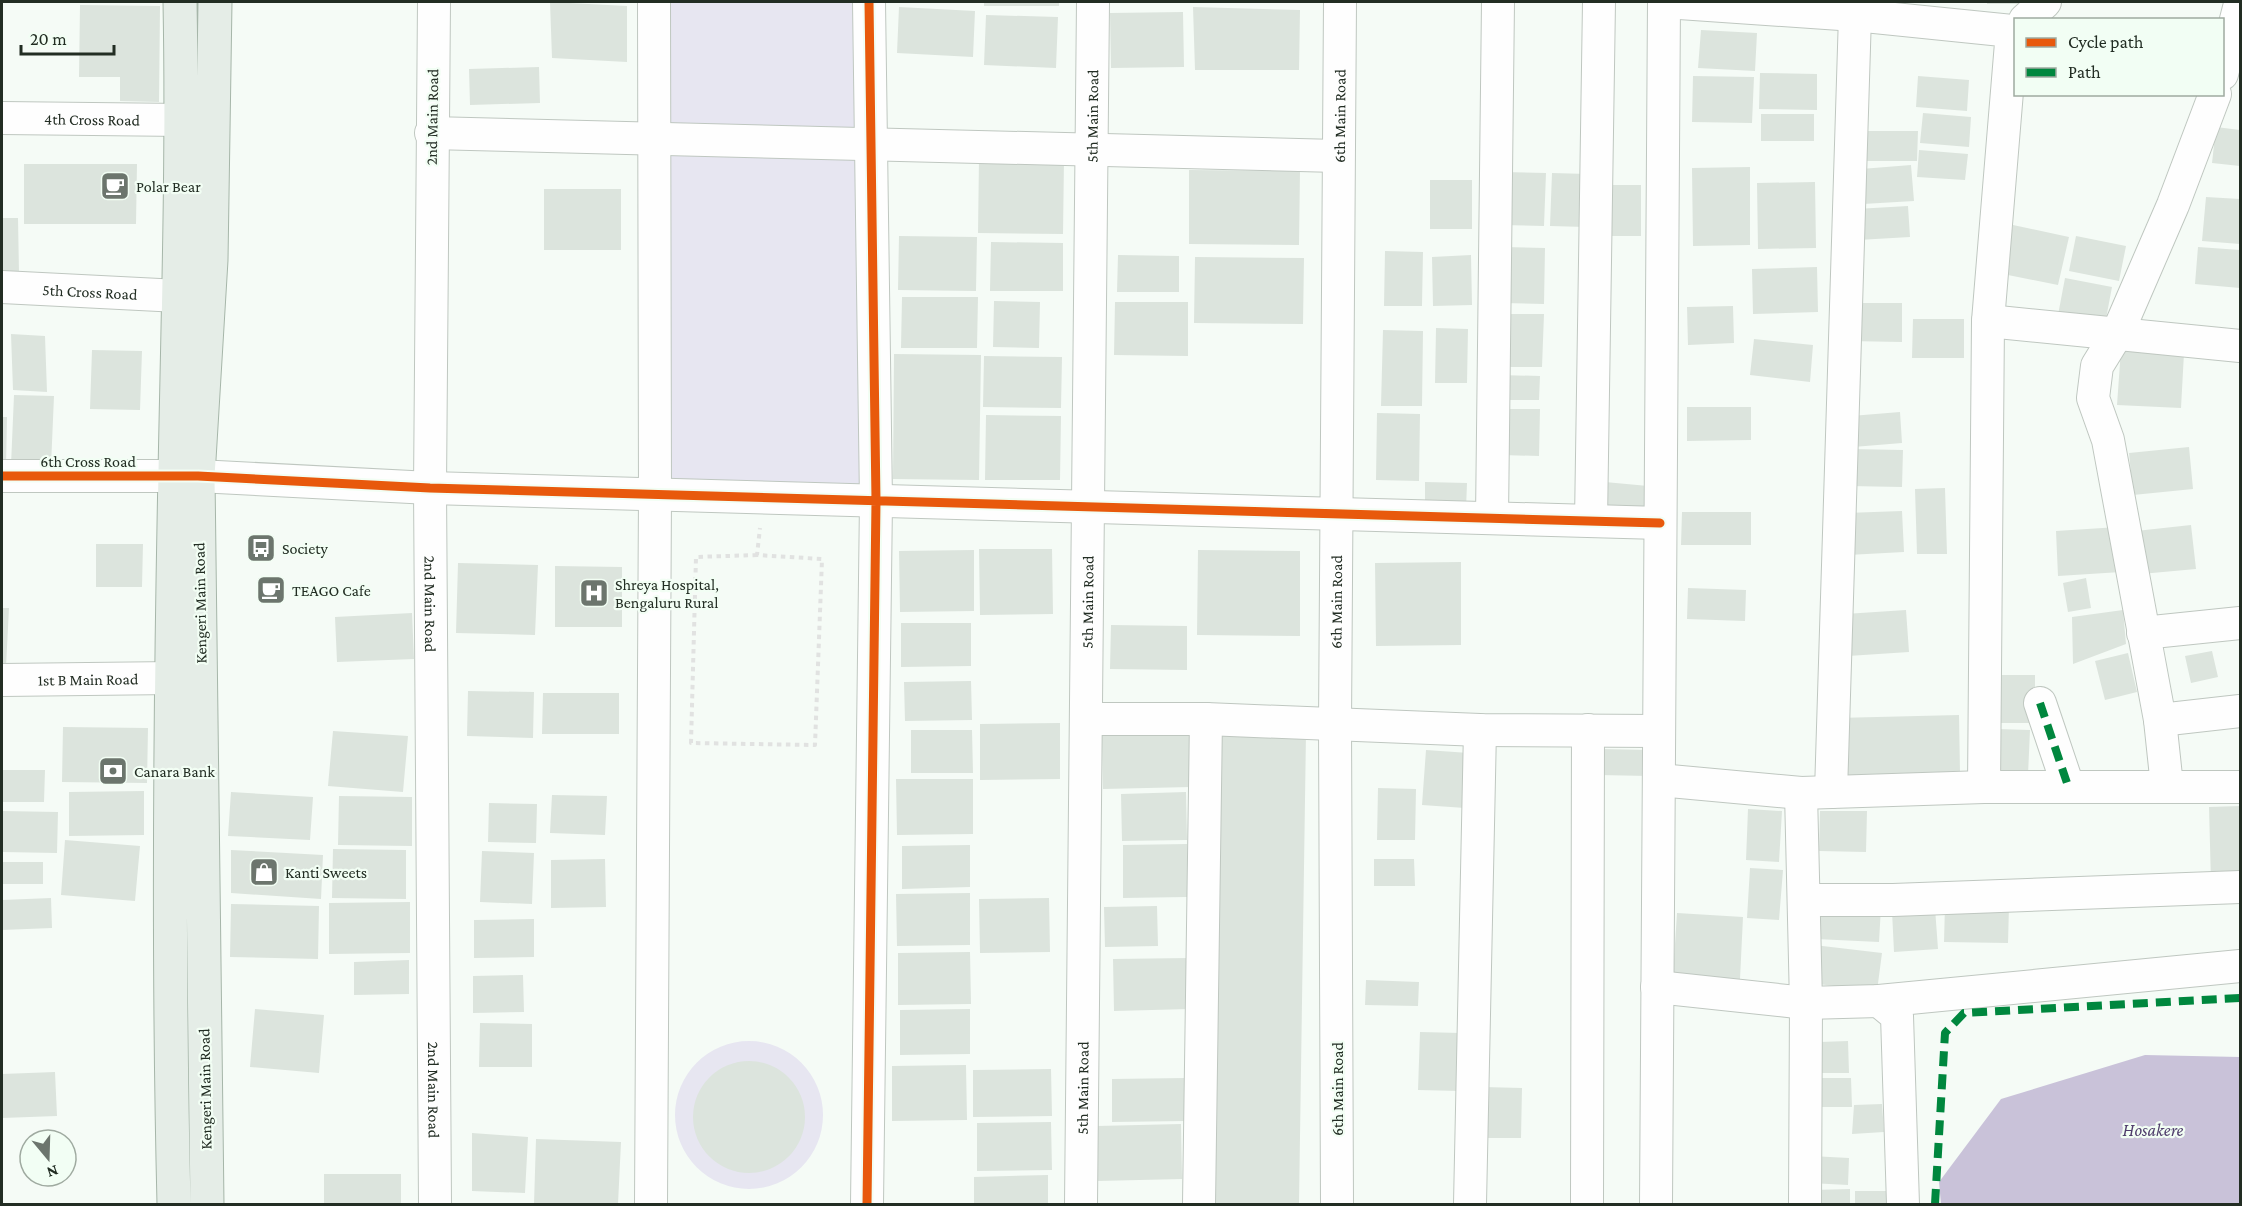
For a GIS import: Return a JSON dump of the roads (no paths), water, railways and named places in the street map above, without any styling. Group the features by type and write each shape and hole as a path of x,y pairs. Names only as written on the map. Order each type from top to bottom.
{"main road":[{"name":"Kengeri Main Road","path":"180,2 183,120 179,296 207,1204"},
{"name":"Kengeri Main Road","path":"174,1204 169,992 173,678 186,476 211,260 215,2"}],"street":[{"name":"2nd Main Road","path":"434,2 429,488 435,1204"},
{"path":"651,1204 655,495 654,2"},
{"path":"867,1204 876,501 869,144 869,2"},
{"name":"5th Main Road","path":"1081,1204 1090,507 1090,150 1093,2"},
{"name":"6th Main Road","path":"1337,1204 1335,724 1337,156 1340,2"},
{"path":"1492,518 1498,2"},
{"path":"1591,521 1599,2"},
{"path":"1656,1204 1664,2 2014,26"},
{"path":"2026,18 2045,2"},
{"path":"2224,70 2241,4"},
{"path":"1805,1204 1804,900 1816,793 1856,15"},
{"path":"1984,786 1989,321 2014,58"},
{"path":"2224,80 2241,80"},
{"path":"2167,786 2160,720 2108,440 2094,398 2097,366 2118,332 2174,205 2214,96"},
{"name":"4th Cross Road","path":"2,118 183,120"},
{"path":"431,133 1337,156"},
{"name":"5th Cross Road","path":"2,287 179,296"},
{"path":"1989,321 2241,346"},
{"name":"6th Cross Road","path":"2,476 186,476 429,488 1660,523"},
{"path":"2143,633 2241,623"},
{"name":"1st B Main Road","path":"2,680 173,678"},
{"path":"2040,703 2068,786"},
{"path":"2160,720 2241,711"},
{"path":"1087,719 1206,719 1480,730 1659,731"},
{"path":"1199,1204 1206,719"},
{"path":"1470,1204 1480,730"},
{"path":"1587,1204 1588,730"},
{"path":"1659,780 1816,793 1984,786 2241,787"},
{"path":"1804,900 1893,900 2241,887"},
{"path":"1657,987 1806,1003 1879,1001 2241,966"},
{"path":"1879,1001 1897,1016 1903,1204"}],"water":[{"name":"Hosakere","path":"2145,1055 2240,1057 2240,1204 1941,1204 1939,1182 2001,1099"}],"place":[{"name":"Polar Bear","path":"115,186"},
{"name":"Society","path":"261,548"},
{"name":"TEAGO Cafe","path":"271,590"},
{"name":"Shreya Hospital, Bengaluru Rural","path":"594,593"},
{"name":"Canara Bank","path":"113,771"},
{"name":"Kanti Sweets","path":"264,872"}]}
